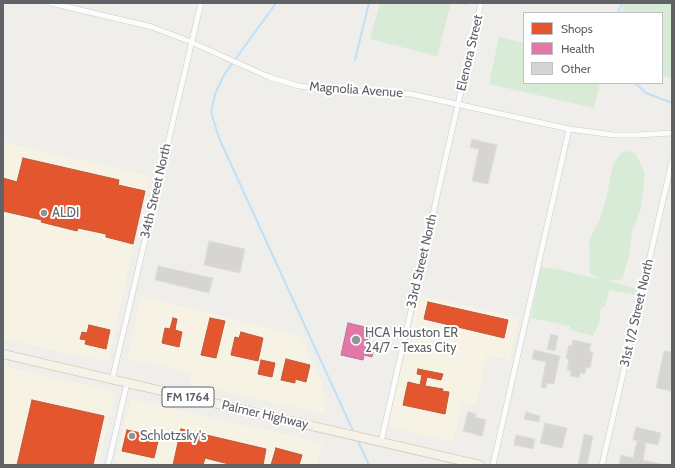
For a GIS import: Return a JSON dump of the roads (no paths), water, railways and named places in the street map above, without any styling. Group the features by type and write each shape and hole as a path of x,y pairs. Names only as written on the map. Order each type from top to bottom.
{"main road":[{"name":"Palmer Highway","path":"3,354 480,465"}],"street":[{"name":"Magnolia Avenue","path":"51,3 152,27 286,83 316,89 338,91 383,91 412,94 569,129 614,135 672,133"},
{"name":"34th Street North","path":"112,380 201,3"},
{"name":"Elenora Street","path":"458,104 481,3"},
{"name":"33rd Street North","path":"381,442 458,104"},
{"path":"493,465 569,129"},
{"path":"672,133 672,140"},
{"name":"31st 1/2 Street North","path":"602,465 672,161"},
{"path":"108,465 126,383"}],"waterway":[{"path":"276,3 224,75 215,94 211,112 219,138 354,433"},
{"path":"355,60 369,3"},
{"path":"618,12 622,3"},
{"path":"636,84 646,93 672,103"},
{"path":"357,439 369,465"}],"place":[{"name":"ALDI","path":"44,213"},
{"name":"HCA Houston ER 24/7 - Texas City","path":"356,340"},
{"name":"Schlotzsky's","path":"132,436"}]}
